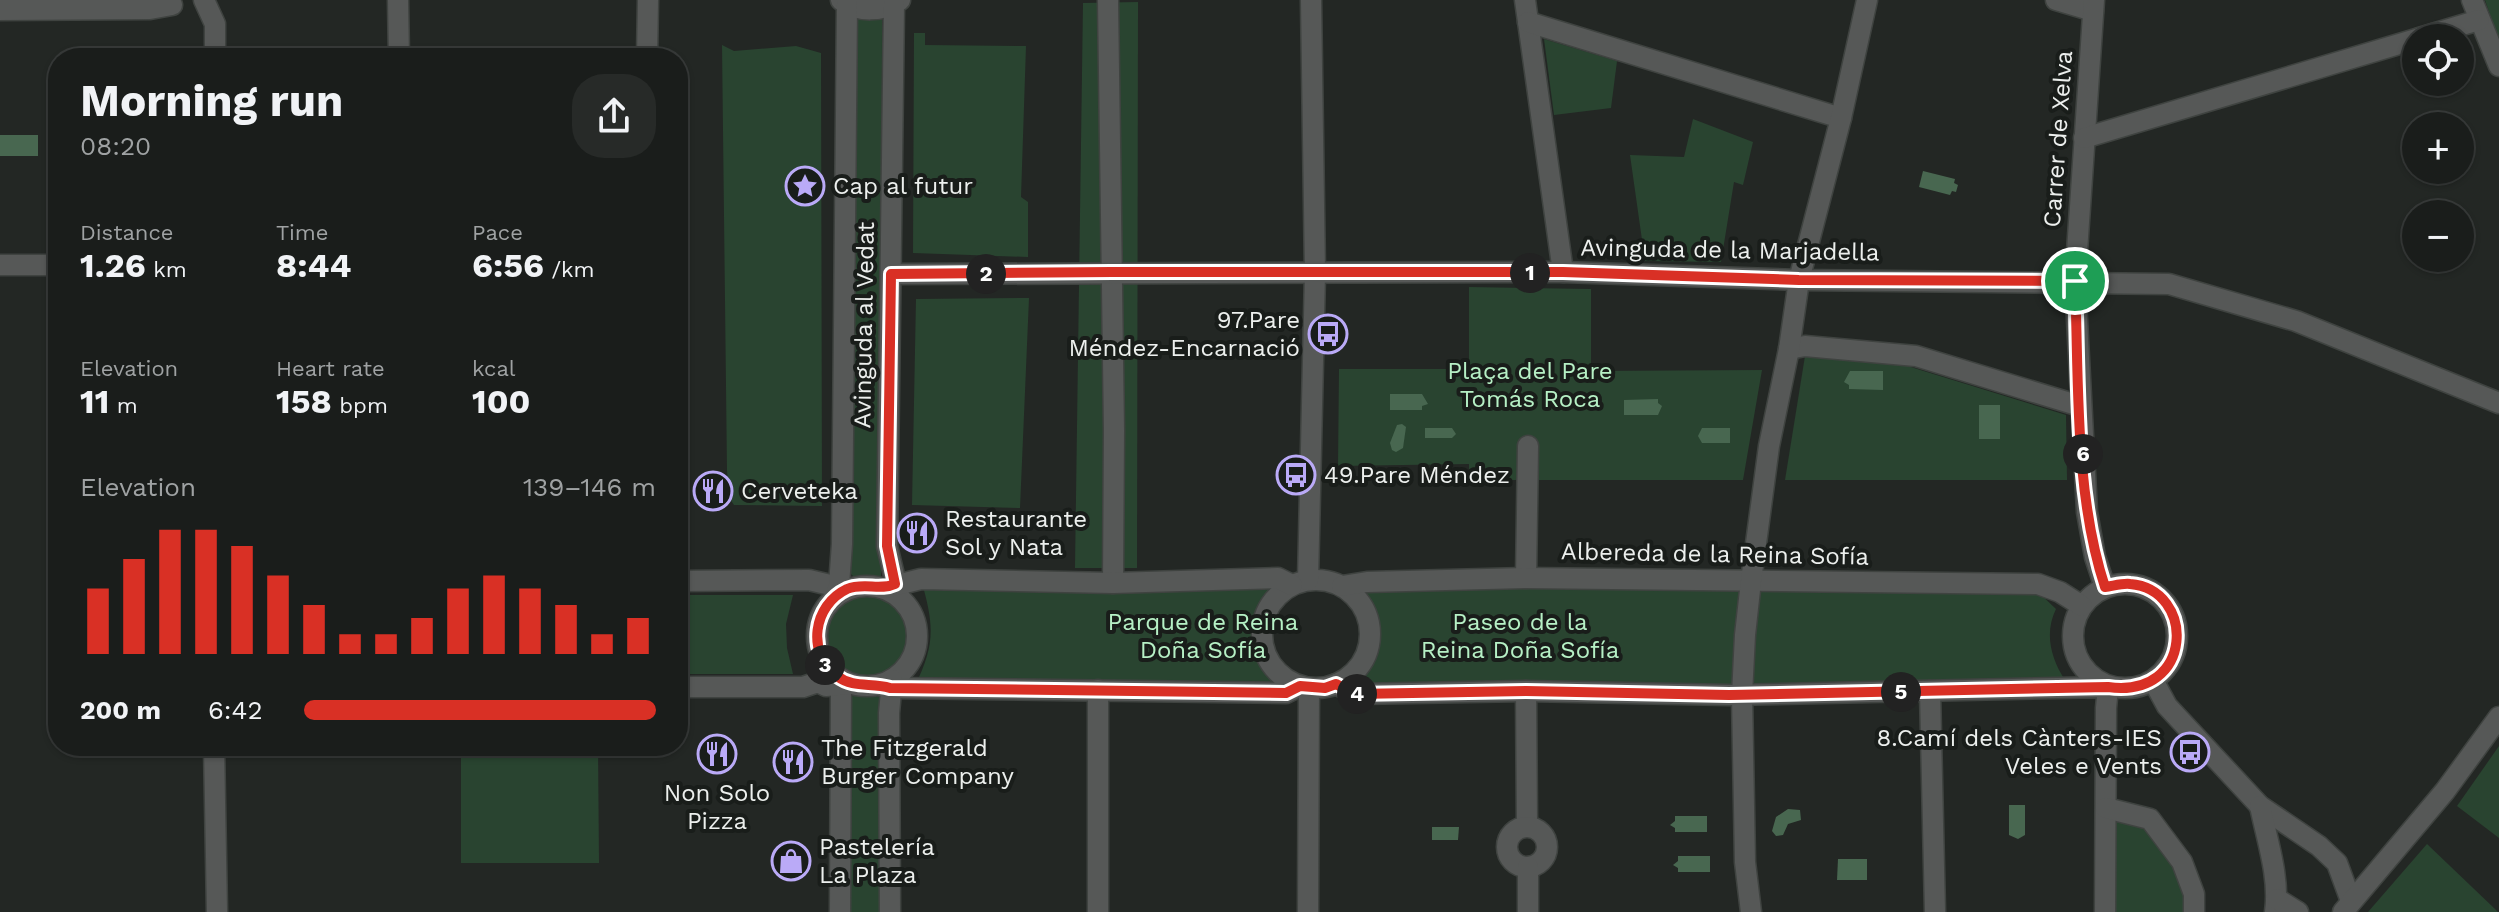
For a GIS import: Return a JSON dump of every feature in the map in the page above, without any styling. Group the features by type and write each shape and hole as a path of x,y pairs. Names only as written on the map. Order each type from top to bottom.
{"street":[{"path":"0,10 150,9 166,2 190,5 204,0 215,24 215,48"},
{"path":"398,0 399,48"},
{"path":"647,48 648,0"},
{"path":"1108,0 1113,583"},
{"path":"1300,582 1315,273 1312,9 1324,0"},
{"path":"1525,0 1563,272"},
{"path":"1751,912 1745,862 1742,695 1751,581 1769,446 1789,349 1799,280 1841,118 1867,0"},
{"path":"2056,0 2094,5"},
{"path":"2472,0 2499,66"},
{"path":"844,2 865,10 897,2"},
{"name":"Avinguda al Vedat","path":"841,590 844,2"},
{"name":"Avinguda al Vedat","path":"893,590 887,546 897,2"},
{"name":"Carrer de Xelva","path":"2094,5 2075,281 2087,512 2095,557 2105,587"},
{"path":"2465,24 2479,20"},
{"path":"1528,22 1841,118"},
{"path":"2084,138 2402,43"},
{"path":"0,265 48,265"},
{"name":"Avinguda de la Marjadella","path":"891,274 1563,272 1799,280 2169,284 2296,321 2499,403"},
{"path":"1789,349 1805,346 1916,356 2080,406"},
{"path":"1526,578 1528,446"},
{"path":"688,581 809,580 841,590 864,585 893,590 921,579 1113,583 1278,578 1300,582 1327,580 1342,586 1359,600 1368,616 1371,635 1367,653 1357,670 1325,688 1304,687 1288,681 1275,671 1266,656 1262,640 1268,608 1278,595 1300,582"},
{"name":"Albereda de la Reina Sofía","path":"1342,586 1367,582 1526,578 2038,584 2060,592 2082,606"},
{"path":"1336,684 1355,694 1526,691 1742,695 2126,689 2154,682 2173,658 2177,631 2172,613 2162,599 2147,588 2130,584 2105,587 2082,606 2072,629 2073,647 2080,664 2092,678 2108,687"},
{"path":"840,912 843,682 826,666 816,636 818,621 825,607 841,590"},
{"path":"887,684 905,670 914,656 918,640 910,608 893,590"},
{"path":"688,687 803,687 818,682 826,686 843,682 868,687 887,684 1286,693 1304,687"},
{"path":"2154,682 2167,706 2260,806 2319,846 2337,863 2347,906"},
{"path":"887,684 890,912"},
{"path":"1304,687 1308,912"},
{"path":"2105,912 2108,687"},
{"path":"1098,690 1098,912"},
{"path":"1526,691 1527,826"},
{"path":"1930,691 1935,912"},
{"path":"2347,906 2445,791 2499,717"},
{"path":"214,756 217,912"},
{"path":"2260,806 2274,874 2276,905 2298,912"},
{"path":"2106,808 2150,819 2182,862 2194,894 2194,912"},
{"path":"1527,826 1545,836 1548,847 1538,865 1528,867 1517,865 1507,847 1509,837 1517,829 1527,826"},
{"path":"2274,874 2279,855 2296,842 2319,846"},
{"path":"1528,867 1528,912"}],"green space":[{"path":"2485,0 2499,0 2499,41"},
{"path":"1138,2 1137,568 1075,568 1083,3"},
{"path":"882,18 881,576 878,577 854,577 851,574 851,19"},
{"path":"914,33 925,33 925,45 1026,46 1021,197 1028,202 1028,257 913,253"},
{"path":"1544,39 1617,61 1611,108 1554,115"},
{"path":"722,45 734,51 796,46 821,53 822,506 734,505 730,499 727,471"},
{"path":"1693,119 1753,142 1743,185 1734,182 1721,262 1645,261 1630,155 1684,157"},
{"name":"Plaça del Pare Tomás Roca","path":"1469,287 1591,289 1591,371 1762,370 1743,480 1469,480 1469,464 1338,466 1339,369 1469,369"},
{"path":"1029,298 1020,508 912,505 916,299"},
{"path":"1805,356 1901,364 2066,415 2067,480 1785,480"},
{"name":"Paseo de la Reina Doña Sofía","path":"1360,576 2036,590 2056,609 2050,627 2051,646 2065,680 1359,693 1372,660 1376,635 1372,609"},
{"name":"Parque de Reina Doña Sofía","path":"1286,577 1261,610 1257,652 1286,693 914,688 926,659 931,634 921,579"},
{"path":"688,595 793,595 786,624 793,674 688,674"},
{"path":"866,596 882,599 895,608 904,621 907,637 904,653 895,666 882,675 866,678 850,675 837,666 828,653 825,637 828,621 837,608 850,599"},
{"path":"854,694 881,697 881,912 851,912 851,698"},
{"path":"2499,746 2499,838 2457,806"},
{"path":"461,756 598,756 599,863 461,863"},
{"path":"2109,812 2147,820 2178,862 2190,912 2109,912"},
{"path":"2427,844 2495,909 2498,912 2368,912"}],"shaded area":[{"path":"0,135 38,135 38,156 0,156"},
{"path":"1923,171 1955,179 1954,183 1958,185 1956,192 1952,191 1950,195 1919,187"},
{"path":"1850,371 1883,371 1883,390 1849,389 1844,382"},
{"path":"1390,394 1422,394 1428,404 1422,406 1422,410 1390,410"},
{"path":"1658,399 1662,406 1658,415 1624,415 1624,400"},
{"path":"1979,405 2000,405 2000,439 1979,439"},
{"path":"1397,425 1406,427 1403,448 1396,452 1390,443"},
{"path":"1425,428 1452,428 1456,434 1452,438 1425,438"},
{"path":"1702,428 1730,428 1730,443 1702,443 1698,436"},
{"path":"2009,805 2025,805 2025,835 2018,839 2009,835"},
{"path":"1788,809 1800,810 1801,820 1788,824 1783,835 1776,836 1772,831 1776,817"},
{"path":"1675,816 1707,816 1707,832 1675,832 1670,825 1675,821"},
{"path":"1432,827 1459,827 1458,840 1432,840"},
{"path":"1678,856 1710,856 1710,872 1678,872 1673,865 1678,861"},
{"path":"1838,859 1867,859 1867,880 1837,880"}],"place":[{"name":"Cap al futur","path":"805,186"},
{"name":"97.Pare Méndez-Encarnació","path":"1328,334"},
{"name":"49.Pare Méndez","path":"1296,475"},
{"name":"Cerveteka","path":"713,491"},
{"name":"Restaurante Sol y Nata","path":"917,533"},
{"name":"8.Camí dels Cànters-IES Veles e Vents","path":"2190,752"},
{"name":"Non Solo Pizza","path":"717,754"},
{"name":"The Fitzgerald Burger Company","path":"793,762"},
{"name":"Pastelería La Plaza","path":"791,861"}],"route":[{"path":"1563,272 1799,280 2075,281 2087,512 2095,557 2105,587 2130,584 2147,588 2162,599 2172,613 2177,631 2173,658 2154,682 2126,689 1729,695 1526,691 1355,694 1336,684 1325,688 1300,686 1286,693 890,688 860,686 837,677 826,666 819,652 816,636 818,621 825,607 836,596 856,586 885,588 895,584 887,546 891,274 1563,272"}]}
